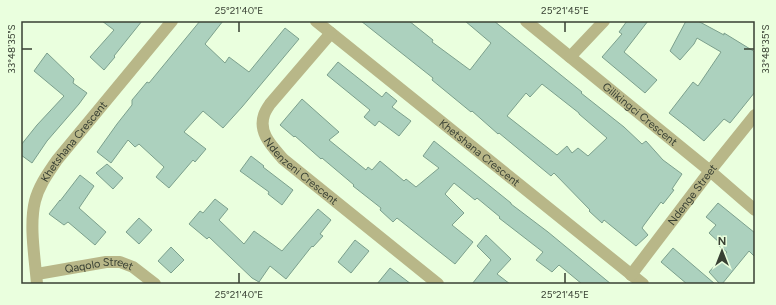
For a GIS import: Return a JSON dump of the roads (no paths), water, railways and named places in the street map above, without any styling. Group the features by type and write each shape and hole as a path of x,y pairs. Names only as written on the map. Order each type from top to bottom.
{"street":[{"name":"Khetshana Crescent","path":"37,279 33,214 35,200 40,188 57,160 172,21"},
{"name":"Khetshana Crescent","path":"316,21 643,284"},
{"name":"Gilikingci Crescent","path":"526,21 710,171 755,210"},
{"path":"570,57 604,21"},
{"name":"Ndenzeni Crescent","path":"331,33 270,104 264,115 262,126 265,136 283,158 438,284"},
{"name":"Ndenge Street","path":"631,275 710,171 755,115"},
{"name":"Qaqolo Street","path":"37,279 106,262 120,262 133,267 156,284"}]}
